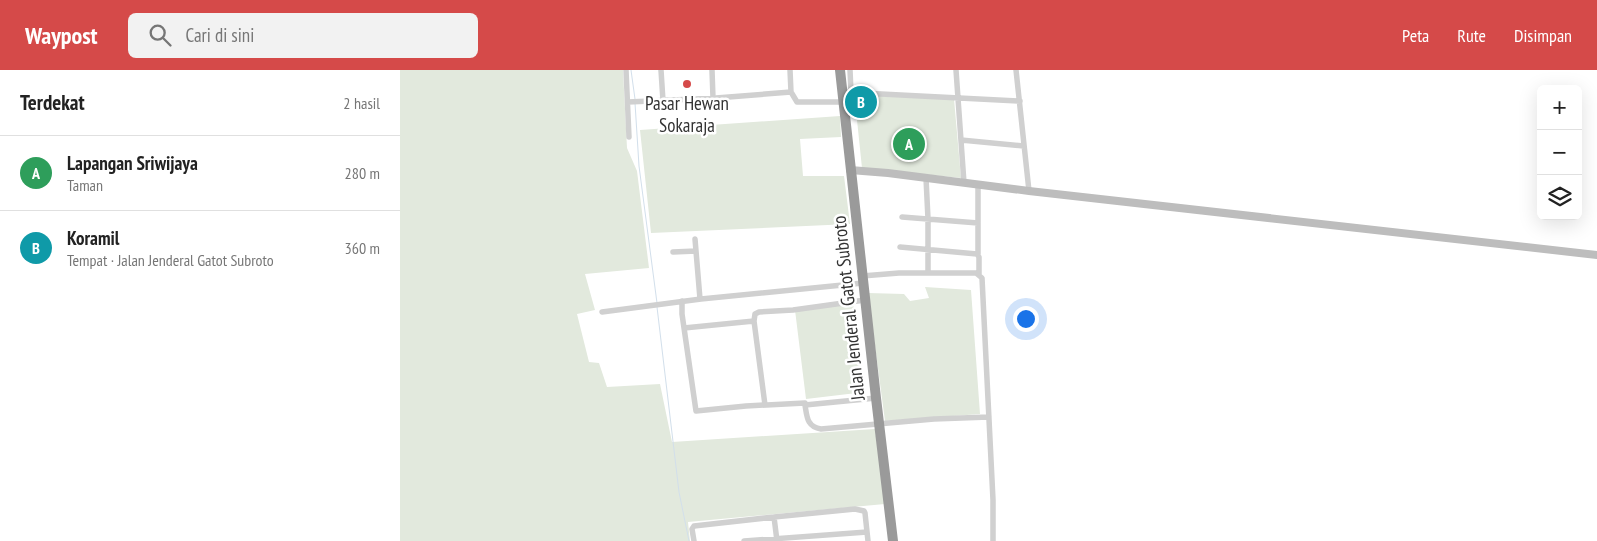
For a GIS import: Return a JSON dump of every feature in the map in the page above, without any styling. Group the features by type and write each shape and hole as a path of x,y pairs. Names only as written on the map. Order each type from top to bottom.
{"highway":[{"name":"Jalan Jenderal Gatot Subroto","path":"840,70 845,95 850,170 894,541"}],"street":[{"path":"626,70 630,102 629,137"},
{"path":"661,70 663,101"},
{"path":"712,70 713,98"},
{"path":"790,70 791,92 797,102 845,95 958,97 1020,101"},
{"path":"845,95 850,70"},
{"path":"956,70 964,183"},
{"path":"1016,70 1029,191"},
{"path":"630,102 791,92"},
{"path":"961,140 1024,146"},
{"path":"850,170 1597,255"},
{"path":"926,178 928,272"},
{"path":"978,186 978,254 979,274 982,278 993,500 993,541"},
{"path":"902,217 978,223"},
{"path":"695,239 700,299"},
{"path":"900,247 978,254"},
{"path":"673,252 696,251"},
{"path":"602,312 928,272 979,274"},
{"path":"764,405 754,320 755,314 865,300"},
{"path":"682,301 696,411 764,405 805,403 805,405 876,398"},
{"path":"684,328 754,320"},
{"path":"805,405 808,423 814,428 821,429 934,419 989,417"},
{"path":"694,541 692,529 694,526 860,510 865,513 868,541"},
{"path":"774,517 777,540"},
{"path":"744,541 867,532"}],"shaded area":[{"path":"400,70 623,70 627,148 637,171 649,268 585,274 595,310 577,314 589,362 599,363 607,387 660,384 672,442 875,429 885,504 688,522 690,541 400,541"},
{"path":"868,92 954,99 961,178 862,168 857,120 868,118"},
{"path":"840,116 841,137 800,139 803,176 844,176 850,224 651,233 640,130"},
{"path":"925,287 971,290 980,414 885,421 868,293 904,294 910,301 929,298"},
{"path":"853,303 865,392 806,399 795,310"}],"waterway":[{"path":"631,70 635,99"},
{"path":"635,103 639,166 657,303"},
{"path":"657,307 679,492 689,541"}],"place":[{"name":"Pasar Hewan Sokaraja","path":"687,84"},
{"name":"Koramil","path":"861,102"},
{"name":"Lapangan Sriwijaya","path":"909,144"}]}
